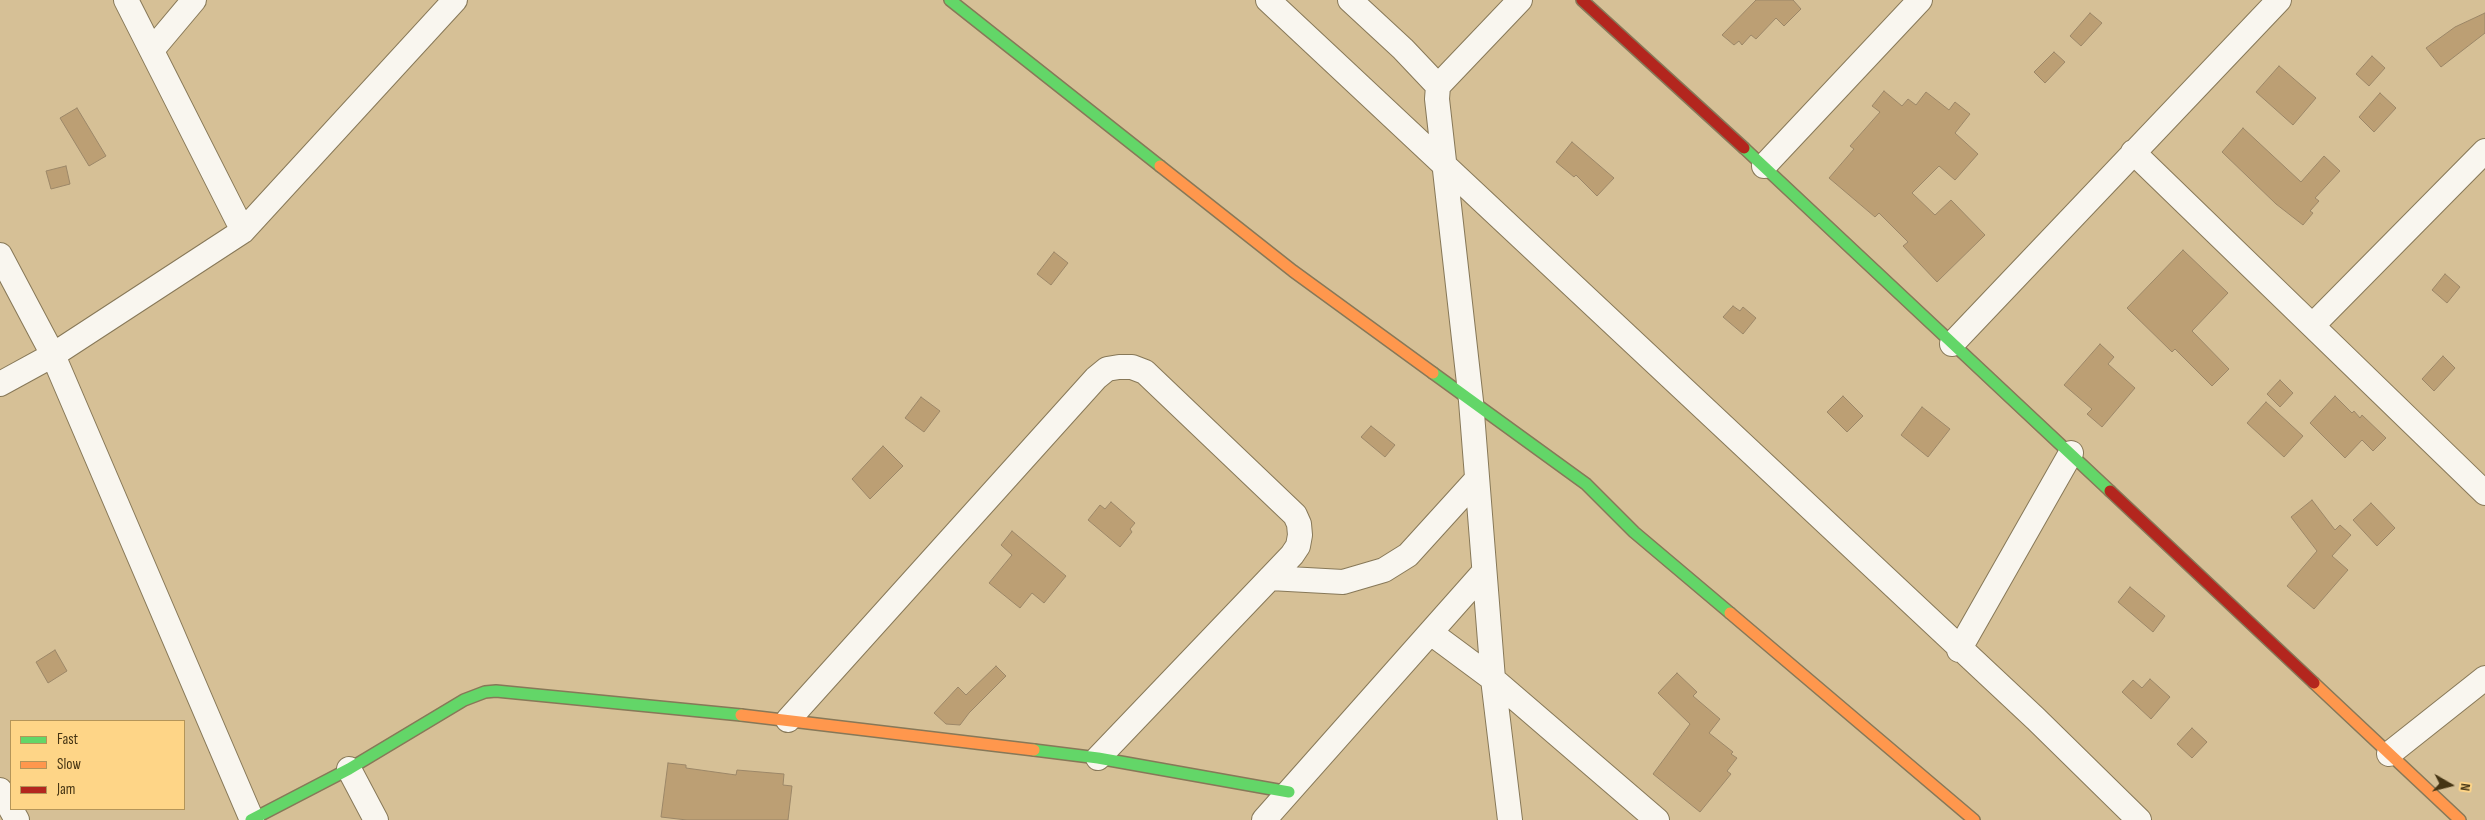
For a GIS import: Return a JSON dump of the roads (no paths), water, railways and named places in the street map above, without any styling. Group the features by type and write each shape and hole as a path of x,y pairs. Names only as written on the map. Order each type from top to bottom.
{"street":[{"path":"126,0 243,231"},
{"path":"152,50 194,0"},
{"path":"0,384 53,355 243,231 455,0"},
{"path":"950,0 1293,271 1586,484 1634,532 1974,820"},
{"path":"1268,0 1959,650 2036,719 2139,820"},
{"path":"1350,0 1403,49 1438,86"},
{"path":"1510,820 1492,679 1471,402 1437,108 1438,86 1520,0"},
{"path":"1582,0 1764,166 2460,820"},
{"path":"1764,166 1920,0"},
{"path":"1952,344 2279,0"},
{"path":"2313,325 2485,151"},
{"path":"2133,152 2485,493"},
{"path":"0,255 53,355 252,820 349,769 464,700 491,691 508,691 788,720 1098,758 1290,792"},
{"path":"788,720 1096,378 1108,370 1119,367 1132,367 1145,372 1294,515 1299,524 1300,536 1298,546 1270,578 1098,758"},
{"path":"1959,650 2071,453"},
{"path":"1270,578 1342,582 1356,580 1384,570 1408,556 1477,479"},
{"path":"1264,820 1484,572"},
{"path":"1431,634 1492,679 1657,820"},
{"path":"2389,754 2485,678"},
{"path":"349,769 376,820"},
{"path":"0,790 10,807"}]}
